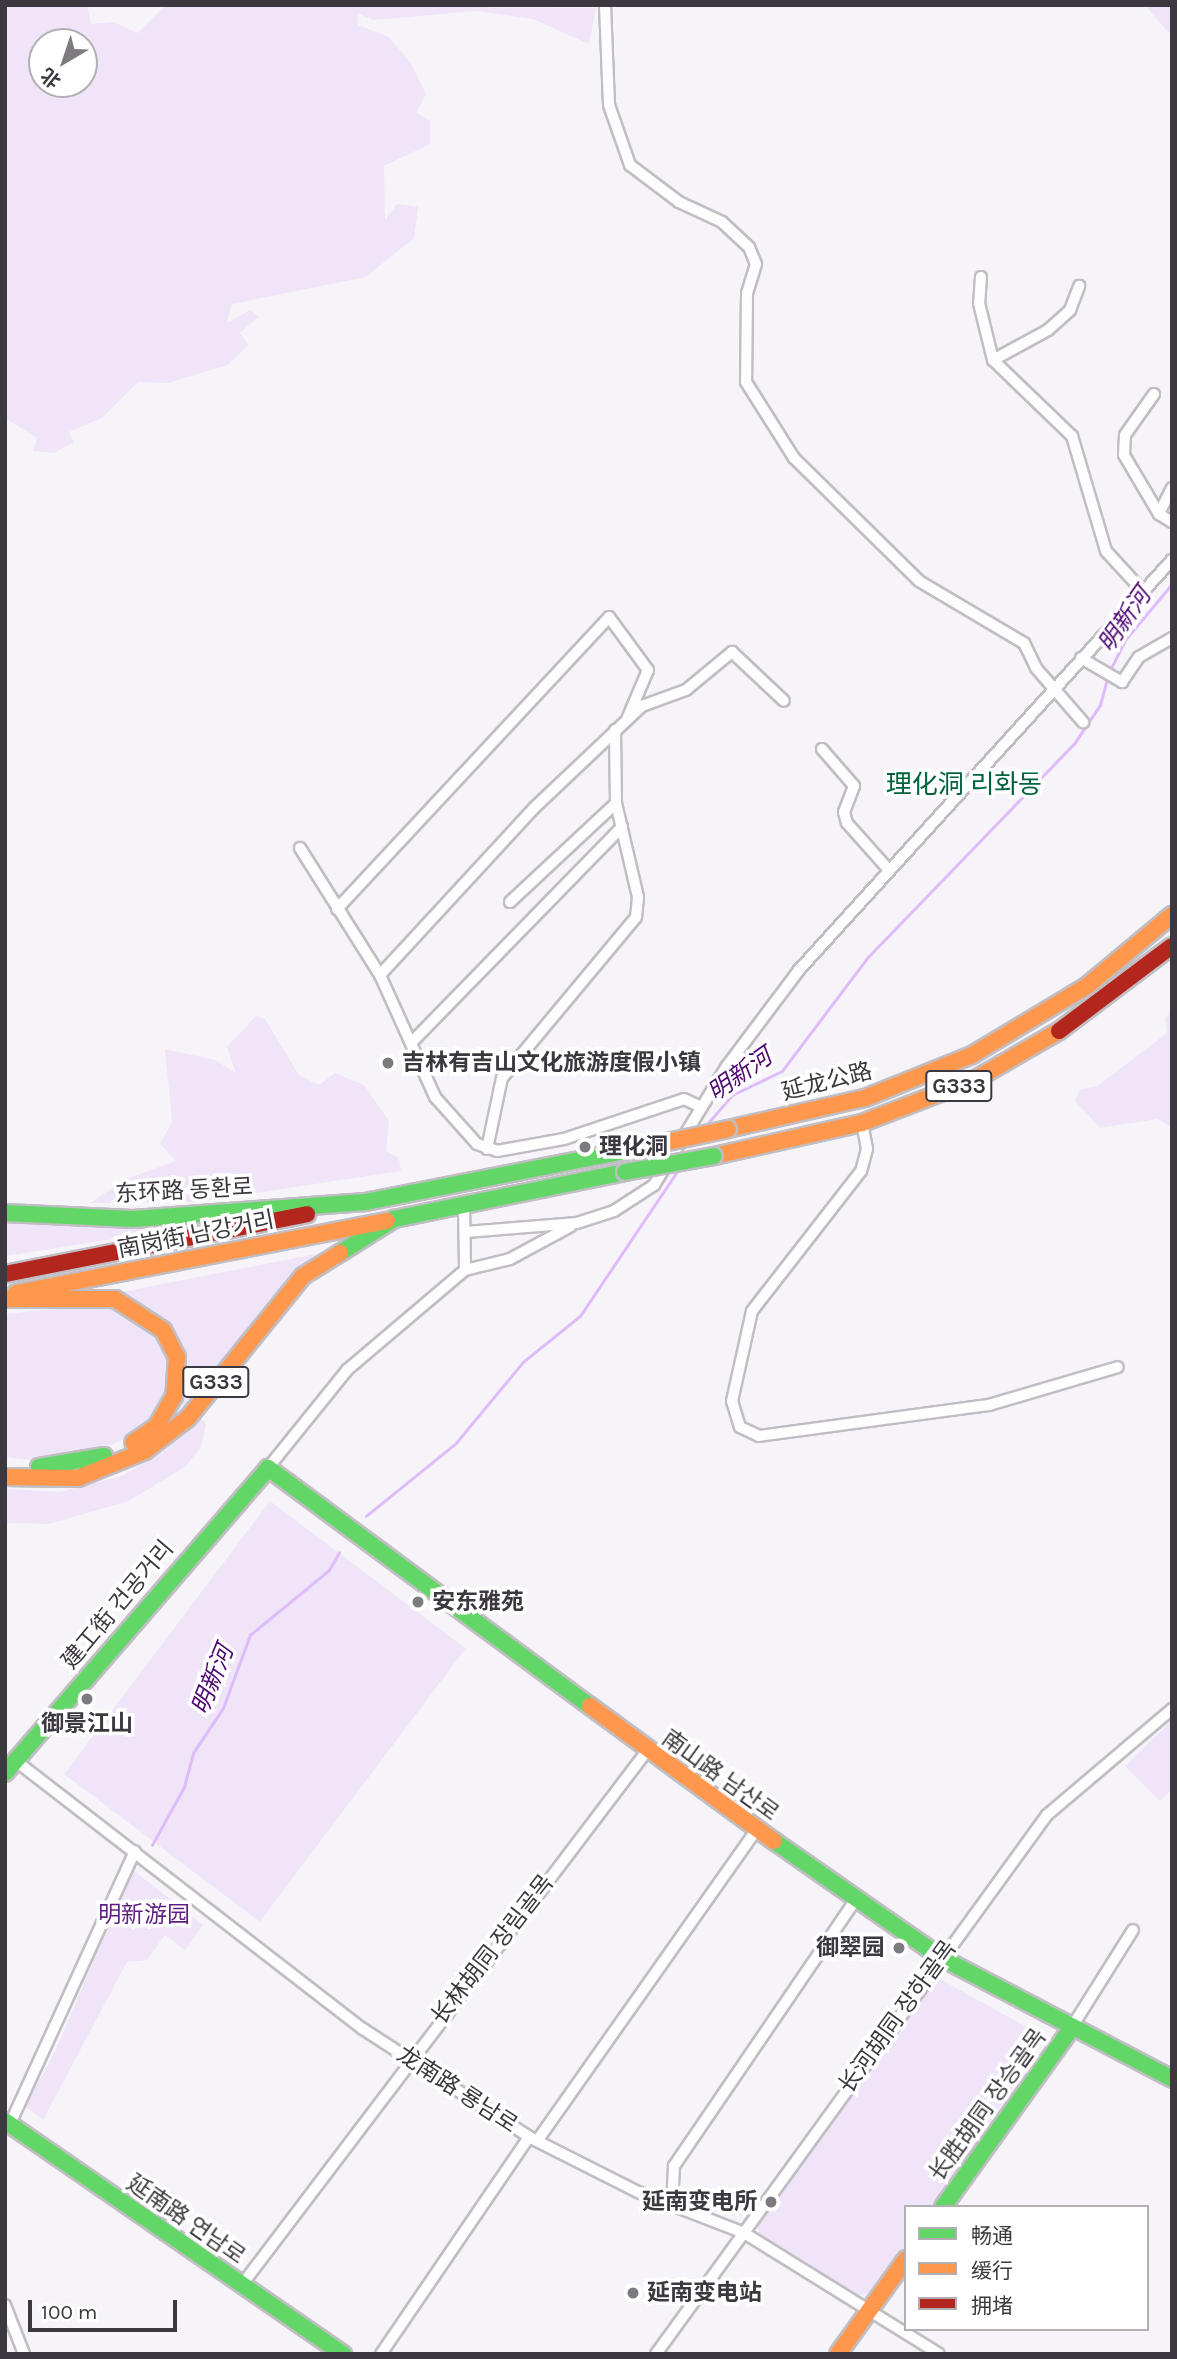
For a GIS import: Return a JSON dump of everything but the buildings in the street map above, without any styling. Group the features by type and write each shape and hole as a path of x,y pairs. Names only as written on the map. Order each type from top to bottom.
{"main road":[{"name":"延龙公路","path":"365,1202 635,1149 865,1098 972,1055 1087,986 1172,915"},
{"name":"延龙公路","path":"394,1219 714,1156 862,1122 1027,1051 1172,946"},
{"name":"东环路 동환로","path":"5,1213 133,1219 365,1202"},
{"name":"南岗街 남강거리","path":"5,1274 365,1202"},
{"name":"南岗街 남강거리","path":"5,1297 394,1219"},
{"name":"G333","path":"5,1477 78,1478 145,1451 188,1418 303,1276 394,1219"},
{"path":"5,1297 106,1298 131,1305 153,1318 172,1343 177,1381 157,1426 111,1454 56,1466 5,1464"},
{"name":"南山路 남산로","path":"268,1468 646,1752 855,1901 940,1957 1070,2030 1172,2079"},
{"name":"建工街 건공거리","path":"10,1767 268,1468"},
{"name":"长胜胡同 장승골목","path":"944,2205 1070,2030"},
{"name":"延南路 연남로","path":"8,2122 241,2286 343,2354"},
{"path":"838,2354 904,2262"}],"street":[{"path":"605,5 609,105 630,165 678,202 722,222 749,247 756,264 747,293 746,382 794,458 910,573 1024,643 1036,668 1059,688 1083,722"},
{"path":"981,277 979,303 993,360 1068,430 1106,551 1140,588"},
{"path":"993,360 1048,330 1070,310 1079,286"},
{"path":"1154,394 1125,435 1124,455 1160,514 1172,522"},
{"path":"1160,514 1172,488"},
{"path":"268,1468 347,1370 465,1270 510,1259 577,1223 614,1211 654,1185 701,1107 799,970 888,869 1059,688 1140,588 1172,559"},
{"path":"337,909 610,617 648,670 628,717"},
{"path":"1081,658 1108,677 1122,682 1139,657 1172,638"},
{"path":"380,975 628,717 686,690 732,652 784,701"},
{"path":"487,1149 502,1078 636,917 616,803 615,730"},
{"path":"822,750 854,786 844,812 847,823 888,869"},
{"path":"510,902 616,803"},
{"path":"414,1040 622,827"},
{"path":"300,848 380,975 414,1040 435,1097 487,1149"},
{"path":"487,1149 564,1139 668,1102 692,1100 701,1107"},
{"path":"862,1122 867,1149 861,1171 752,1311 732,1401 740,1427 759,1436 989,1405 1118,1367"},
{"path":"564,1139 568,1162"},
{"path":"464,1204 465,1270"},
{"path":"466,1232 577,1223"},
{"name":"长河胡同 장하골목","path":"656,2354 940,1957 1060,1800 1134,1746 1172,1709"},
{"name":"长林胡同 장림골목","path":"241,2286 410,2059 646,1752"},
{"name":"龙南路 룡남로","path":"10,1767 135,1852 410,2059 533,2139 672,2206 744,2233 939,2354"},
{"path":"381,2354 756,1831"},
{"path":"8,2122 135,1852"},
{"path":"672,2206 674,2166 855,1901"},
{"path":"1070,2030 1133,1930"},
{"path":"5,2305 24,2354"}],"green space":[{"path":"5,5 87,5 91,24 113,22 138,33 166,5 596,8 589,44 533,19 475,11 373,20 357,13 358,25 389,37 410,62 426,94 416,113 430,121 430,144 384,166 385,220 397,204 418,207 414,238 366,277 232,304 227,323 250,310 258,317 240,333 248,345 228,365 168,383 138,382 102,418 69,432 74,442 54,453 33,451 37,438 5,418"},
{"path":"1145,5 1172,5 1172,34 1167,31"},
{"path":"1172,1013 1172,1128 1157,1119 1100,1128 1075,1101 1080,1089 1096,1087 1167,1033 1165,1018"},
{"path":"256,1016 265,1019 299,1075 319,1085 335,1073 364,1085 389,1121 386,1151 399,1158 401,1171 197,1202 90,1203 126,1179 176,1161 160,1144 172,1122 165,1049 215,1060 236,1073 227,1047"},
{"path":"5,1220 209,1224 5,1256"},
{"path":"316,1254 269,1300 182,1416 176,1413 183,1362 122,1292"},
{"path":"101,1304 149,1325 172,1366 160,1410 135,1434 92,1453 37,1461 5,1457 5,1314"},
{"path":"201,1418 206,1424 201,1447 186,1466 129,1501 49,1524 5,1523 5,1489 60,1492 122,1476 165,1451"},
{"path":"270,1501 466,1648 260,1922 64,1774"},
{"path":"1172,1720 1172,1789 1160,1801 1125,1766"},
{"name":"明新游园","path":"132,1869 203,1925 185,1950 165,1935 147,1960 127,1962 43,2120 25,2106 55,2052"},
{"path":"937,1977 1033,2031 1033,2057 934,2205 904,2205 904,2249 874,2292 855,2296 759,2236 757,2221"}],"waterway":[{"name":"明新河","path":"1109,672 1126,639 1172,584"},
{"name":"明新河","path":"708,1123 732,1095 782,1071 868,957 1074,744 1100,705 1107,678"},
{"name":"明新河","path":"366,1516 456,1443 523,1362 580,1316 676,1173"},
{"name":"明新河","path":"152,1845 184,1787 193,1753 223,1708 250,1635 329,1570 339,1553"}],"traffic: fast":[{"path":"5,1213 133,1219 365,1202 635,1149"},
{"path":"625,1172 714,1156"},
{"path":"340,1253 394,1219 625,1172"},
{"path":"39,1467 104,1456"},
{"path":"5,1773 268,1468 590,1706"},
{"path":"774,1841 940,1957 1172,2079"},
{"path":"944,2205 1070,2030"},
{"path":"5,2121 343,2354"}],"traffic: slow":[{"path":"728,1129 865,1098 972,1055 1087,986 1172,915"},
{"path":"714,1156 862,1123 974,1080 1059,1031"},
{"path":"635,1149 728,1129"},
{"path":"16,1293 387,1221"},
{"path":"5,1477 78,1478 145,1451 188,1418 303,1276 340,1253"},
{"path":"5,1299 115,1299 163,1330 177,1357 174,1396 157,1426 133,1443"},
{"path":"590,1706 774,1841"},
{"path":"838,2354 904,2262"}],"traffic: jam":[{"path":"1059,1031 1172,946"},
{"path":"5,1274 307,1214"}],"place":[{"name":"吉林有吉山文化旅游度假小镇","path":"388,1063"},
{"name":"理化洞","path":"585,1147"},
{"name":"安东雅苑","path":"418,1602"},
{"name":"御景江山","path":"87,1699"},
{"name":"御翠园","path":"899,1948"},
{"name":"延南变电所","path":"771,2202"},
{"name":"延南变电站","path":"633,2293"}],"district":[{"name":"理化洞 리화동","path":"964,785"}]}
